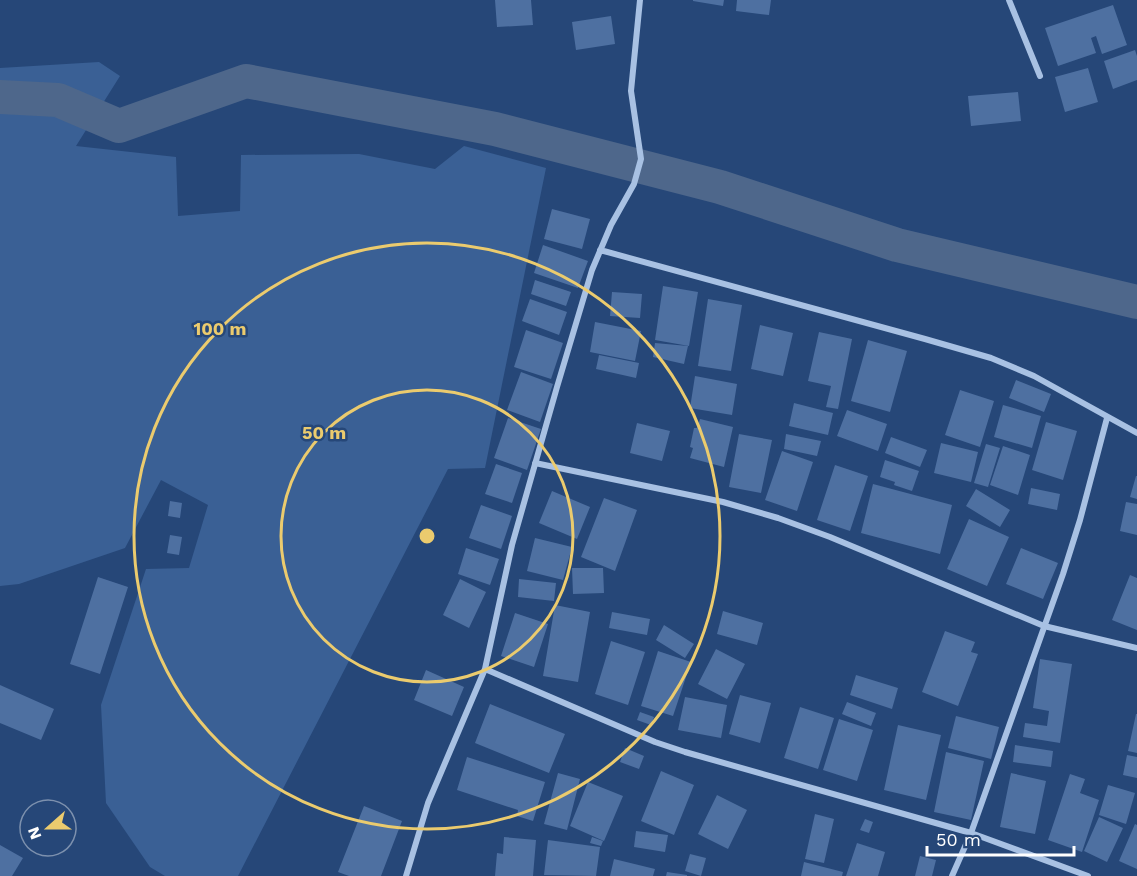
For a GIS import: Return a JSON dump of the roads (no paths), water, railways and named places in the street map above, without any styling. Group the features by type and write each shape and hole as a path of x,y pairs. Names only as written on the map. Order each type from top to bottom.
{"street":[{"path":"406,876 428,803 485,669 512,545 589,281 611,225 633,184 641,159 631,91 640,0"},
{"path":"1009,0 1040,76"},
{"path":"600,250 991,358 1034,376 1137,433"},
{"path":"952,876 971,833 1063,574 1107,417"},
{"path":"535,463 723,502 778,518 830,537 1044,626 1137,648"},
{"path":"485,669 654,742 971,833 1088,876"}],"waterway":[{"path":"0,97 58,100 119,126 246,81 495,129 720,187 897,245 1137,302"}]}
